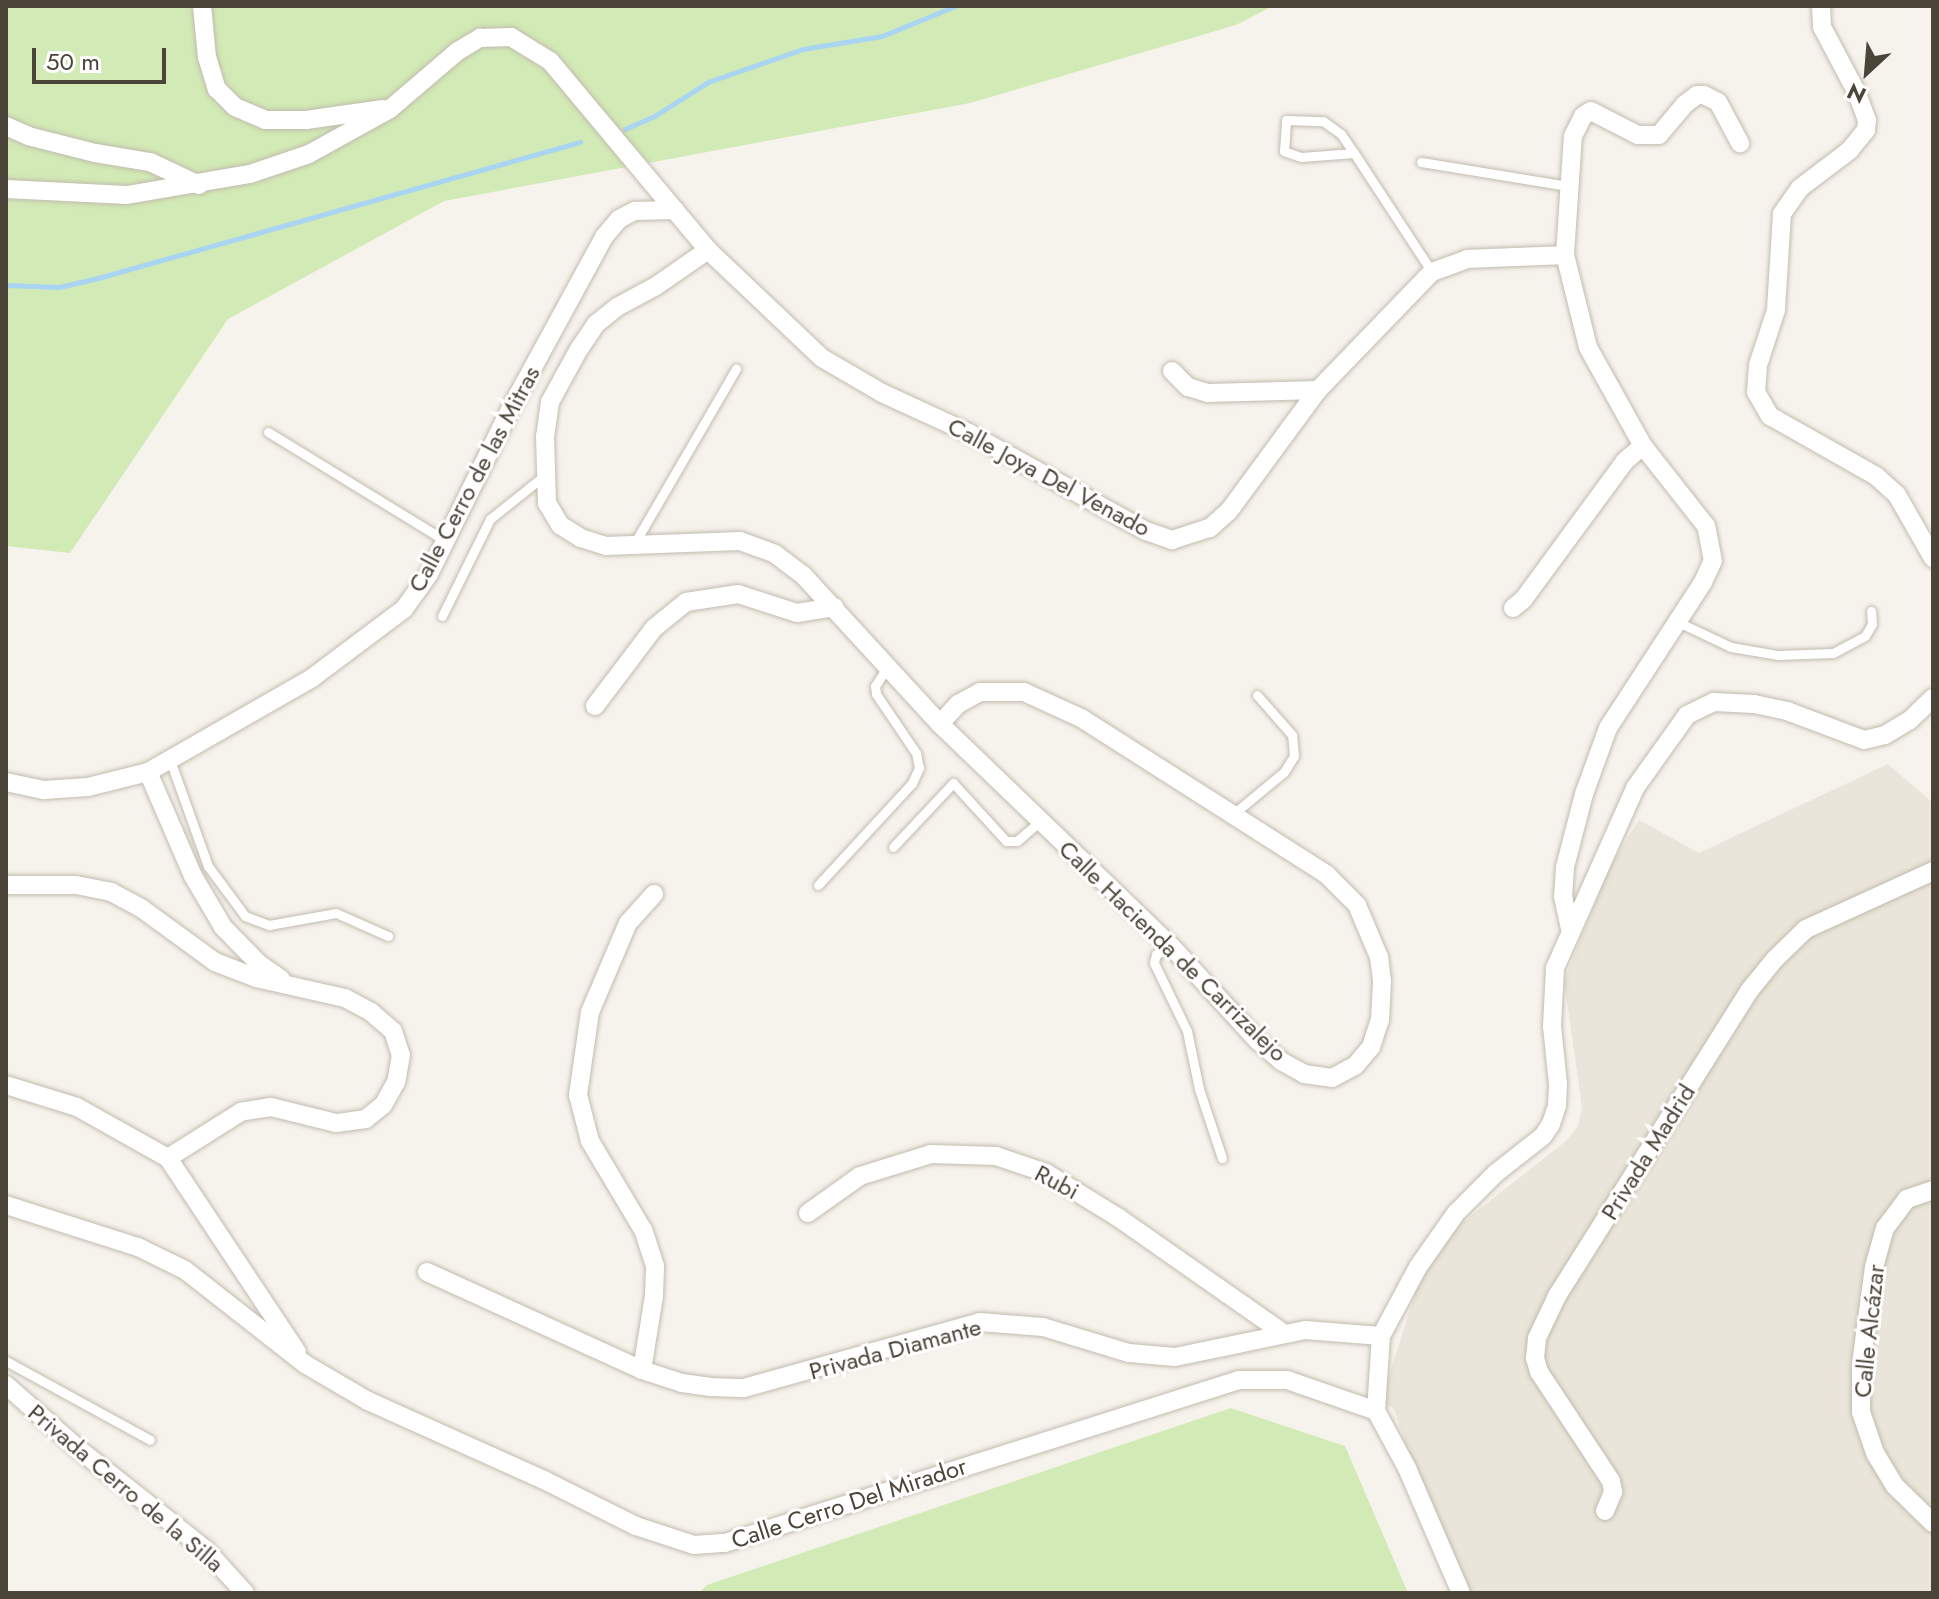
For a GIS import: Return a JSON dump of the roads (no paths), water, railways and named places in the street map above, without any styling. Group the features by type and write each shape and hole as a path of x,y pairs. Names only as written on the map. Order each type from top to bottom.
{"street":[{"path":"202,6 207,57 217,89 235,107 265,120 306,120 390,109"},
{"path":"1821,6 1822,27 1857,93 1867,120 1866,130 1850,150 1800,188 1782,214 1776,310 1758,365 1756,392 1770,416 1887,485 1897,495 1933,558"},
{"name":"Calle Joya Del Venado","path":"390,109 458,51 480,38 511,37 550,61 708,250 822,358 882,393 969,433 1146,531 1172,540 1210,528 1229,511 1318,390 1432,272 1467,259 1565,255"},
{"path":"1570,929 1563,897 1565,867 1584,794 1608,728 1713,561 1706,526 1643,446 1588,347 1565,255 1573,136 1583,116 1591,111 1638,135 1659,135 1685,104 1697,95 1704,95 1718,102 1740,143"},
{"path":"6,189 127,195 199,185 250,174 309,154 390,109"},
{"path":"6,126 54,143 150,162 199,185"},
{"name":"Calle Cerro de las Mitras","path":"6,782 44,790 73,788 148,772 312,678 404,609 429,574 513,404 604,237 619,219 635,211 675,210"},
{"name":"Calle Hacienda de Carrizalejo","path":"708,250 596,324 550,402 545,436 547,503 560,525 581,538 606,546 740,541 775,554 803,575 835,607 940,724 1172,947 1257,1040 1304,1074 1332,1078 1355,1066 1371,1047 1380,1020 1382,981 1374,942 1357,905 1326,874 1081,718 1024,692 980,692 958,704 940,724"},
{"path":"1172,371 1188,387 1208,393 1318,390"},
{"path":"1513,608 1523,600 1625,461 1643,446"},
{"path":"595,706 654,628 686,602 738,594 797,613 835,607"},
{"path":"1461,1593 1407,1468 1376,1411 1381,1336 1418,1267 1456,1213 1496,1173 1543,1136 1551,1124 1557,1105 1558,1084 1552,1026 1555,968 1635,788 1687,715 1714,702 1754,704 1787,711 1864,740 1885,735 1910,720 1933,698"},
{"path":"148,772 193,876 223,927 258,963 290,986"},
{"name":"Privada Madrid","path":"1605,1511 1613,1492 1611,1481 1539,1372 1535,1358 1537,1338 1557,1296 1749,991 1775,959 1806,929 1933,871"},
{"path":"6,885 76,885 111,892 141,908 215,962 256,978 345,998 371,1012 393,1031 401,1055 396,1082 383,1105 366,1119 336,1123 271,1107 241,1112 168,1158 77,1107 6,1085"},
{"path":"642,1370 654,1296 655,1266 643,1230 590,1141 578,1095 590,1012 628,923 654,894"},
{"name":"Rubi","path":"808,1213 860,1176 931,1154 996,1156 1046,1173 1083,1195 1282,1332"},
{"name":"Calle Cerro Del Mirador","path":"168,1158 305,1364 368,1401 636,1526 694,1545 725,1543 1239,1380 1287,1380 1376,1411"},
{"name":"Calle Alcázar","path":"1933,1190 1907,1199 1885,1228 1874,1267 1861,1381 1861,1412 1875,1453 1894,1485 1933,1523"},
{"path":"6,1205 138,1247 185,1270 305,1364"},
{"name":"Privada Diamante","path":"427,1272 642,1370 682,1383 744,1388 980,1322 1043,1327 1129,1353 1175,1357 1282,1332 1305,1330 1381,1336"},
{"name":"Privada Cerro de la Silla","path":"6,1385 76,1447 206,1550 245,1593"}],"lane":[{"path":"1354,153 1301,157 1284,151 1286,120 1323,121 1341,134 1354,153 1432,272"},
{"path":"1421,162 1568,186"},
{"path":"633,547 736,369"},
{"path":"268,432 446,541"},
{"path":"442,616 490,519 545,475"},
{"path":"1676,621 1731,647 1778,655 1833,653 1865,636 1872,624 1871,611"},
{"path":"818,885 912,783 919,768 916,753 876,694 875,686 888,666"},
{"path":"1232,815 1284,772 1294,756 1292,735 1257,695"},
{"path":"170,760 208,866 245,916 269,925 336,913 388,936"},
{"path":"893,847 953,783 1006,841 1017,841 1040,821"},
{"path":"1172,947 1156,954 1154,963 1187,1031 1199,1089 1222,1158"},
{"path":"6,1361 150,1440"}],"waterway":[{"path":"625,129 656,115 708,82 803,49 882,36 955,6"},
{"path":"6,285 59,287 98,278 580,142"}]}
